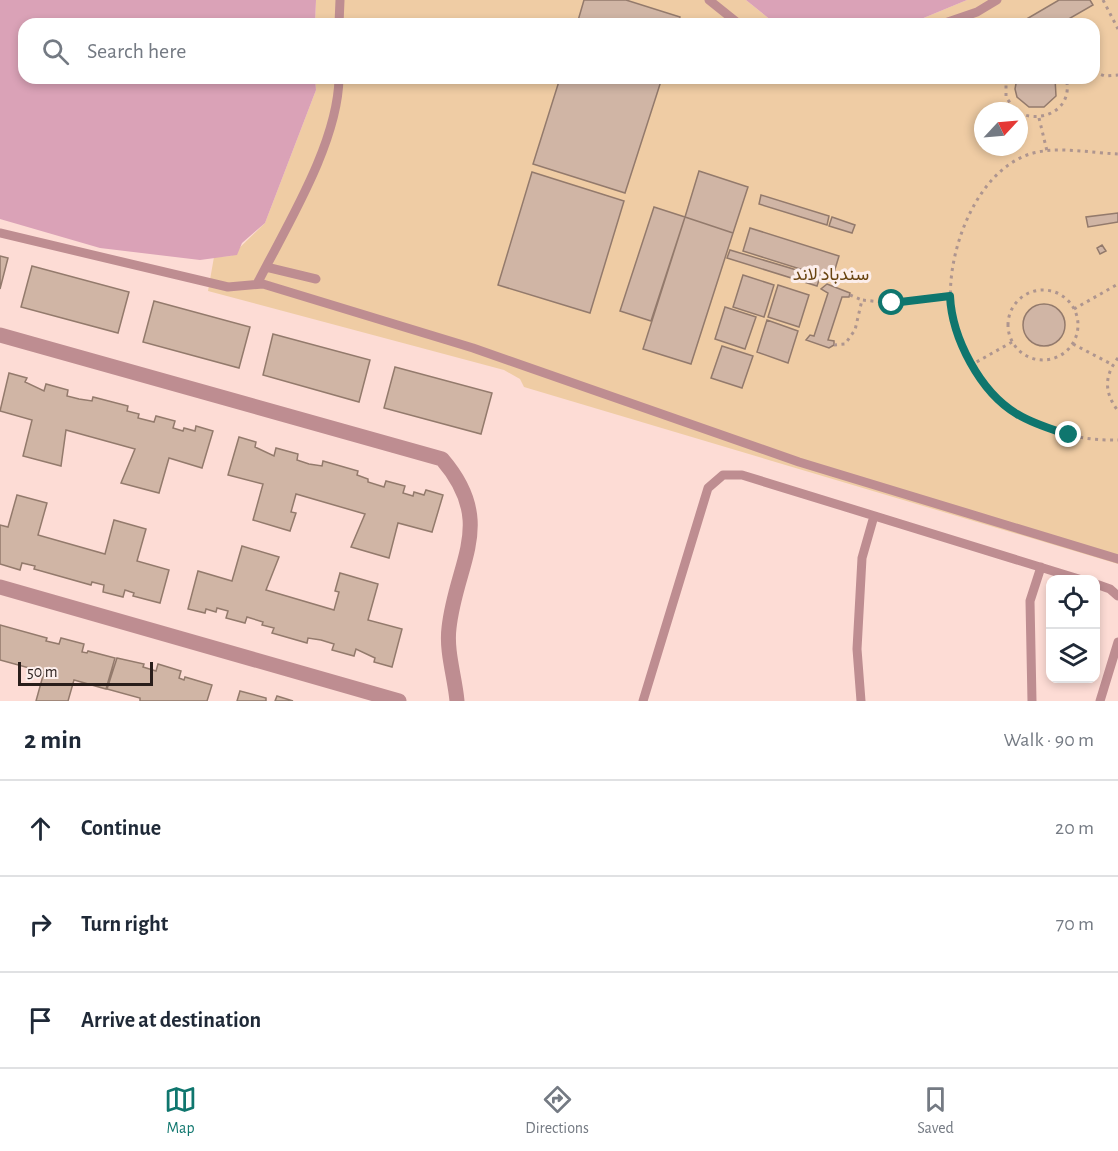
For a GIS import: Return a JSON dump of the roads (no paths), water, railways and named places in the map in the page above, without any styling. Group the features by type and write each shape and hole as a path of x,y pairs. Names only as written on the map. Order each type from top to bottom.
{"street":[{"path":"0,335 442,459 462,486 470,524 470,548 451,610 448,632 457,701"},
{"path":"0,587 399,701"}],"lane":[{"path":"339,18 340,0"},
{"path":"709,0 732,18"},
{"path":"960,18 977,12 997,0"},
{"path":"257,284 324,149 339,100 339,84"},
{"path":"0,233 228,287 257,284 473,348 799,462 1118,559"},
{"path":"266,267 316,279"},
{"path":"643,701 708,488 714,480 733,473 1068,575"},
{"path":"861,701 857,649 862,558 874,516"},
{"path":"1032,701 1030,601 1041,567"},
{"path":"1100,586 1118,595"},
{"path":"1100,701 1118,642"}],"park label":[{"name":"سندباد لاند","path":"831,274"}]}
